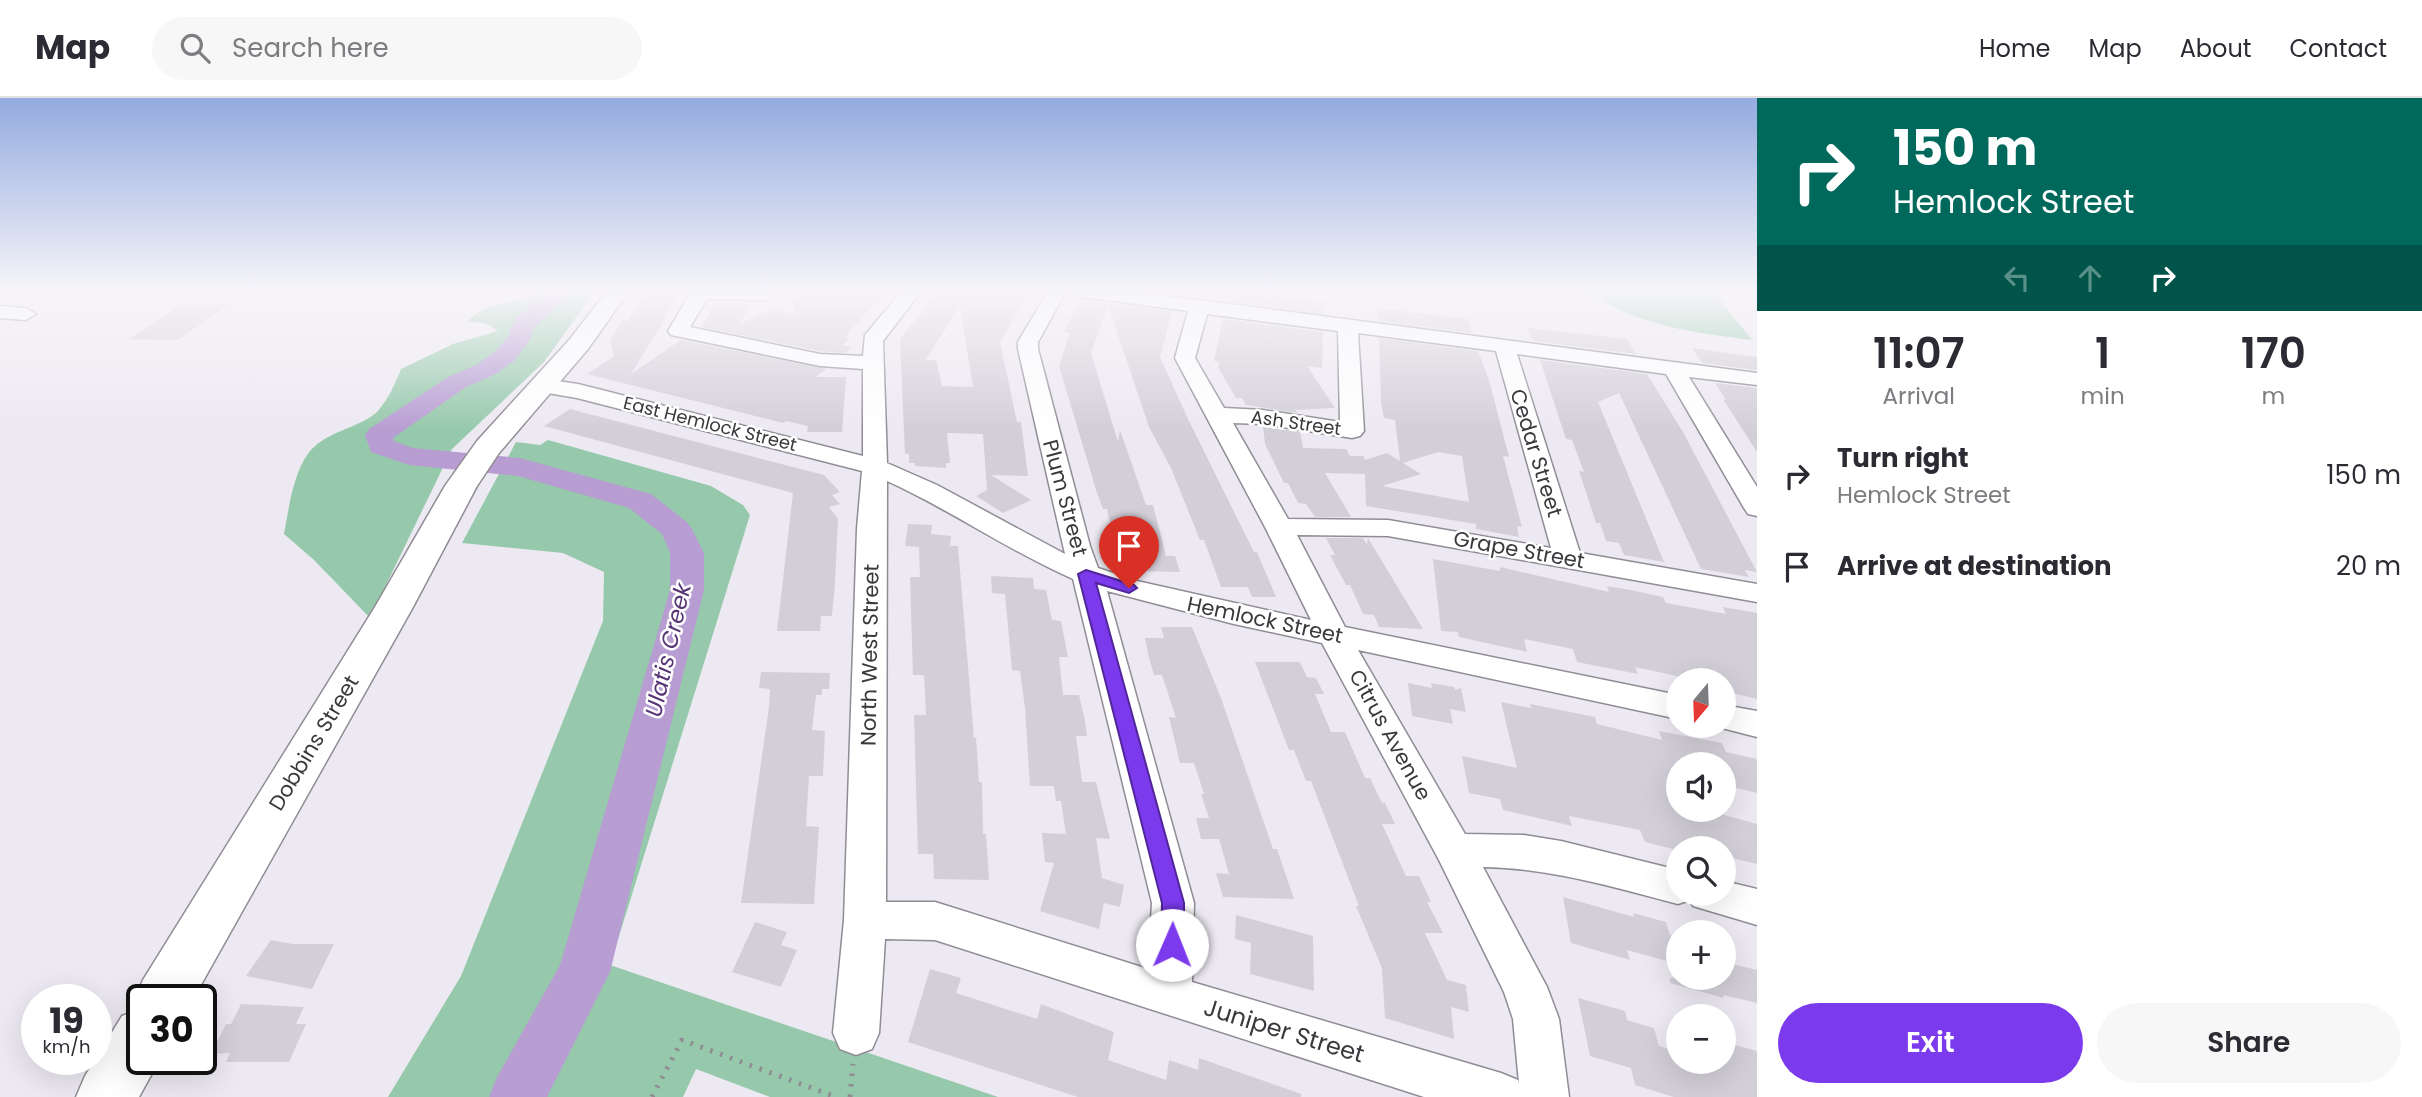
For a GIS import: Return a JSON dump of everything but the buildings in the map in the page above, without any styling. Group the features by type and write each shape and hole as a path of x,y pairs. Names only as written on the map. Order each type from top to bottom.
{"main road":[{"path":"544,386 584,338"},
{"name":"Dobbins Street","path":"172,984 394,607 461,486 488,447 544,386"},
{"path":"106,1097 126,1063"}],"street":[{"path":"709,338 811,359 875,363"},
{"name":"North West Street","path":"856,1033 865,920 875,338"},
{"name":"Plum Street","path":"1030,338 1028,349 1076,546 1086,574 1173,903 1169,996"},
{"name":"Citrus Avenue","path":"1190,338 1185,358 1279,527 1333,634 1454,850 1525,987 1536,1018 1545,1097"},
{"name":"Ash Street","path":"1217,415 1263,417 1352,431 1348,338"},
{"path":"1435,338 1757,379"},
{"name":"Cedar Street","path":"1505,347 1568,559"},
{"path":"1672,368 1757,508"},
{"name":"East Hemlock Street","path":"544,386 578,391 874,467"},
{"name":"Hemlock Street","path":"874,467 926,489 999,533 1086,574 1177,602 1666,704"},
{"path":"871,529 885,503 901,495 926,489"},
{"name":"Grape Street","path":"1279,527 1388,528 1757,593"},
{"path":"1736,720 1757,724"},
{"path":"1454,850 1524,851 1561,857 1666,884"},
{"path":"1736,902 1757,907"},
{"name":"Juniper Street","path":"865,920 935,920 1169,996 1501,1097"}],"path":[{"path":"652,1097 682,1040 836,1097"}],"green space":[{"path":"475,338 562,338 544,362 452,449 370,618 314,560 284,534 293,488 307,455 314,447 377,412 388,397 401,369 453,344"},
{"path":"548,440 711,486 743,505 750,515 610,965 998,1097 770,1097 696,1069 683,1097 388,1097 461,976 603,621 604,572 563,553 462,543 516,442 540,445"}],"waterway":[{"name":"Ulatis Creek","path":"517,1097 584,972 687,590 687,553 676,529 640,501 520,467 409,456 381,446 379,435 457,382 485,370 505,356 518,338"}],"route":[{"path":"1129,588 1086,574 1095,599 1173,903 1172,945"}]}
